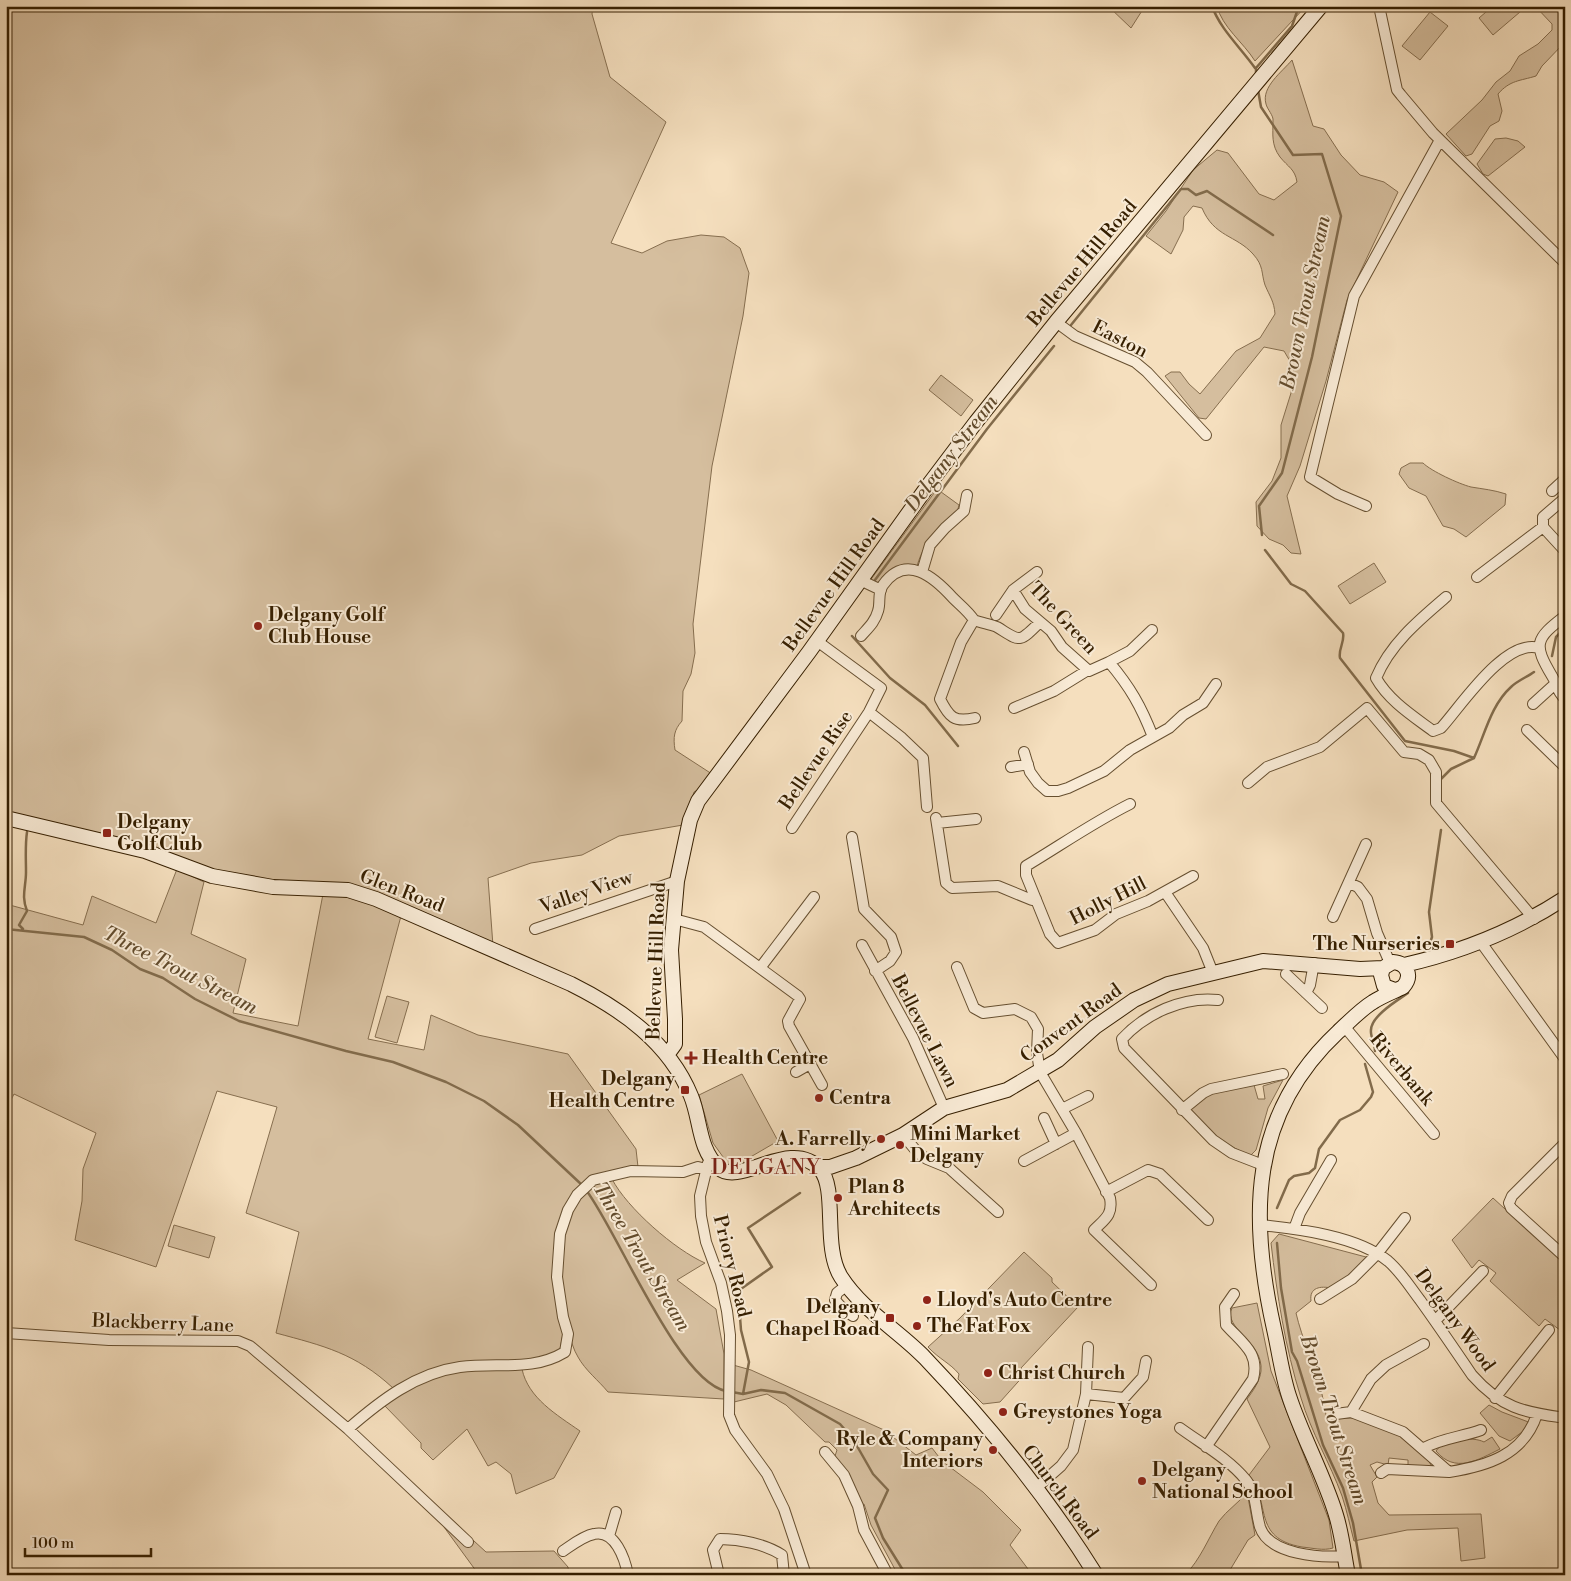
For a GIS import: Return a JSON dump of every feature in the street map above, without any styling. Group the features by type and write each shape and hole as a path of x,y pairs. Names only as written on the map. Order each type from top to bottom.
{"street":[{"name":"Bellevue Hill Road","path":"667,1055 675,1044 671,950 677,881 690,820 698,801 817,641 930,482 1056,322 1321,6"},
{"path":"1379,6 1397,90 1414,114 1565,263"},
{"path":"1366,506 1338,494 1310,477 1354,296 1440,140"},
{"name":"Easton","path":"1056,322 1075,336 1135,362 1147,372 1206,435"},
{"path":"1552,491 1565,479"},
{"path":"922,572 930,545 944,528 964,511 966,495"},
{"path":"1565,498 1543,517 1543,527 1565,551"},
{"path":"1477,577 1543,527"},
{"path":"860,636 874,621 879,609 881,590 890,577 898,572 908,570 922,572 943,587 974,620 995,627 1012,638 1022,638 1039,623"},
{"name":"The Green","path":"996,615 1013,590 1037,572"},
{"path":"860,580 881,590"},
{"name":"The Green","path":"1013,590 1026,609 1039,623 1051,631 1062,647 1088,670"},
{"path":"1446,597 1418,621 1392,649 1376,678 1382,688 1395,701 1433,731 1441,728 1497,664 1516,650 1530,646 1539,648"},
{"path":"1565,616 1545,633 1539,648 1541,658 1565,699"},
{"path":"974,620 973,625 961,642 940,699 947,712 954,718 963,721 975,718"},
{"name":"The Green","path":"1014,708 1060,688 1088,670 1130,651 1152,630"},
{"name":"Bellevue Rise","path":"792,828 869,712 881,688 817,641"},
{"name":"The Green","path":"1109,662 1128,684 1139,702 1153,737"},
{"path":"1024,752 1030,772 1038,783 1047,791 1058,791 1104,771 1130,750 1170,728 1183,715 1203,703 1216,684"},
{"path":"1533,704 1555,684"},
{"path":"1248,783 1267,767 1320,747 1367,708 1404,752 1419,754 1429,760 1436,772 1436,802 1534,918"},
{"name":"Bellevue Rise","path":"869,712 902,738 923,758 927,807"},
{"path":"1528,730 1565,767"},
{"path":"1011,768 1028,764"},
{"name":"Holly Hill","path":"1130,804 1106,816 1026,866 1026,875 1050,934 1058,943 1095,930 1116,914 1165,892 1193,876"},
{"name":"Glen Road","path":"6,818 145,851 212,876 273,887 348,890 376,899 513,958 598,998 628,1017 674,1064 692,1097 708,1163"},
{"path":"976,819 937,821 946,883 952,888 998,886 1032,900 1036,899"},
{"name":"Bellevue Lawn","path":"852,837 864,909 891,937 896,952 890,960 875,971"},
{"path":"1333,918 1366,844"},
{"name":"Valley View","path":"535,928 677,881"},
{"path":"1348,1575 1337,1516 1288,1395 1268,1305 1260,1225 1263,1165 1267,1144 1279,1112 1292,1086 1320,1049 1344,1026 1372,1002 1403,987 1391,972 1367,899 1358,887 1349,883"},
{"name":"Holly Hill","path":"1165,892 1203,948 1213,973"},
{"path":"760,968 814,897"},
{"name":"Convent Road","path":"818,1168 856,1158 903,1135 944,1108 991,1096 1040,1072 1058,1060 1095,1026 1134,1000 1168,984 1263,961 1391,972 1480,941 1534,918 1565,898"},
{"path":"674,919 704,927 800,999 788,1021 789,1026 822,1085"},
{"path":"1480,941 1565,1059"},
{"name":"Bellevue Lawn","path":"862,944 913,1038 944,1108"},
{"path":"1306,993 1310,985 1314,964"},
{"path":"957,967 974,1008 983,1014 1015,1008 1032,1017 1038,1029 1036,1053 1040,1072 1076,1133 1110,1203 1108,1218 1094,1230 1151,1285"},
{"path":"1391,972 1388,988 1395,990"},
{"path":"1372,1002 1391,972"},
{"path":"1286,974 1322,1008"},
{"path":"1218,1000 1206,998 1178,1004 1164,1010 1132,1028 1122,1039 1124,1048 1213,1140 1232,1153 1263,1165"},
{"name":"Riverbank","path":"1344,1026 1434,1134"},
{"path":"796,1072 810,1064"},
{"path":"1182,1110 1202,1093 1211,1089 1283,1074"},
{"path":"1062,1109 1088,1096"},
{"path":"1044,1118 1056,1144"},
{"path":"1024,1161 1076,1133"},
{"path":"903,1135 918,1153 949,1168 998,1212"},
{"path":"1565,1143 1512,1196 1509,1203 1511,1208 1565,1257"},
{"path":"348,1430 400,1388 429,1376 460,1367 526,1366 550,1361 565,1352 568,1334 562,1317 558,1277 560,1234 568,1210 577,1195 593,1180 640,1170 683,1172 708,1163 731,1173 738,1173 773,1160 790,1159 806,1161 818,1168"},
{"path":"1294,1229 1300,1213 1331,1160"},
{"name":"Priory Road","path":"708,1163 700,1196 701,1216 706,1242 721,1283 727,1311 730,1335 729,1415 735,1430 767,1474 784,1509 806,1575"},
{"name":"Church Road","path":"818,1168 824,1176 827,1188 833,1258 847,1285 923,1357 976,1413 1078,1545 1096,1575"},
{"path":"1106,1192 1148,1170 1160,1174 1208,1220"},
{"path":"1320,1299 1352,1279 1377,1254 1405,1218"},
{"name":"Delgany Wood","path":"1260,1225 1294,1229 1359,1245 1377,1254 1389,1262 1404,1278 1472,1376 1495,1398 1509,1406 1537,1414 1565,1418"},
{"path":"1435,1321 1483,1271"},
{"path":"847,1285 837,1293 835,1300 842,1310 853,1316"},
{"path":"1206,1447 1253,1379 1256,1366 1250,1352 1226,1325 1225,1308 1234,1294"},
{"path":"1495,1398 1549,1330"},
{"name":"Blackberry Lane","path":"6,1333 109,1340 238,1341 250,1346 348,1430 468,1542"},
{"path":"1350,1412 1371,1379 1386,1365 1424,1344"},
{"path":"1035,1489 1061,1466 1073,1450 1086,1394 1088,1347"},
{"path":"1086,1394 1124,1398 1143,1377 1146,1361"},
{"path":"1336,1414 1350,1412 1403,1432 1424,1448 1434,1462 1449,1472"},
{"path":"1381,1472 1388,1469 1449,1472 1481,1467 1512,1451 1532,1430 1537,1414"},
{"path":"1180,1428 1233,1466 1247,1481 1254,1494 1260,1527 1264,1535 1272,1543 1305,1556 1345,1556"},
{"path":"1424,1448 1441,1439 1465,1436 1481,1430"},
{"path":"825,1452 844,1475 858,1506 864,1530 888,1575"},
{"path":"609,1536 616,1512"},
{"path":"563,1551 594,1534 603,1533 609,1536 625,1560 628,1575"},
{"path":"719,1575 713,1550 720,1539 731,1539 772,1548 782,1555 784,1575"}],"shaded area":[{"path":"6,6 593,6 592,14 610,77 666,122 611,243 642,253 667,241 701,235 724,237 740,248 749,273 743,316 712,466 693,624 695,653 691,674 683,691 682,721 674,737 675,750 712,774 704,786 694,792 683,825 619,836 582,855 531,863 488,878 493,946 396,903 213,871 6,812"},
{"path":"1108,6 1145,6 1131,28"},
{"path":"1217,6 1306,6 1255,61 1223,21"},
{"path":"1493,6 1527,6 1493,35 1479,18"},
{"path":"1535,6 1565,6 1565,42 1542,66 1536,76 1511,83 1502,89 1498,94 1502,111 1499,121 1490,126 1472,154 1466,156 1446,134 1482,100 1496,82 1510,71 1519,56 1538,44 1552,30 1552,24"},
{"path":"1430,12 1448,26 1420,60 1402,46"},
{"path":"1292,60 1313,126 1324,129 1341,155 1360,175 1384,182 1398,192 1347,300 1326,381 1300,466 1287,496 1301,554 1291,553 1283,545 1269,539 1257,526 1256,502 1272,481 1281,458 1281,425 1291,393 1294,368 1284,351 1264,347 1206,419 1199,418 1165,376 1171,372 1180,372 1200,394 1236,351 1260,338 1275,314 1273,302 1265,285 1259,262 1240,243 1213,225 1202,208 1193,206 1184,217 1183,230 1171,254 1146,236 1166,211 1193,170 1217,150 1228,153 1259,194 1274,200 1297,182 1293,171 1280,157 1275,148 1273,119 1265,98 1273,80"},
{"path":"1506,138 1518,141 1525,147 1488,176 1483,174 1477,164 1495,139"},
{"path":"941,375 973,400 961,416 929,390"},
{"path":"1410,463 1423,463 1453,480 1471,487 1506,494 1505,505 1466,537 1454,529 1443,526 1426,496 1409,488 1399,474 1401,468"},
{"path":"937,489 959,505 958,509 928,542 917,566 894,569 885,575 877,585 869,582"},
{"path":"1374,563 1386,582 1350,604 1338,586"},
{"path":"177,869 204,882 191,934 246,959 233,1013 298,1026 323,894 330,894 376,903 401,916 368,1039 424,1050 431,1015 478,1035 568,1054 636,1149 638,1167 610,1173 569,1202 555,1294 563,1334 560,1349 550,1355 526,1362 454,1364 393,1388 365,1366 338,1352 276,1333 299,1232 246,1213 277,1107 217,1091 156,1267 75,1240 82,1201 83,1169 96,1133 14,1094 6,1110 6,904 83,925 92,896 156,923"},
{"path":"387,996 409,1002 397,1043 375,1037"},
{"path":"742,1074 778,1141 747,1159 750,1164 731,1168 713,1143 699,1095"},
{"path":"1283,1080 1268,1108 1256,1150 1250,1156 1221,1141 1189,1111 1203,1098 1218,1091 1254,1085 1258,1099 1265,1099 1263,1086"},
{"path":"612,1179 629,1203 653,1227 693,1257 705,1263 677,1280 716,1309 724,1354 724,1399 608,1392 588,1371 578,1357 567,1326 562,1283 563,1239 566,1221 573,1204 594,1182"},
{"path":"1493,1198 1565,1264 1565,1342 1560,1338 1564,1333 1545,1319 1539,1326 1490,1281 1496,1273 1479,1260 1472,1268 1452,1240"},
{"path":"174,1225 215,1237 209,1258 168,1246"},
{"path":"1279,1234 1366,1257 1366,1261 1356,1272 1331,1288 1316,1288 1312,1293 1311,1301 1296,1313 1319,1390 1321,1389 1327,1420 1351,1418 1373,1423 1397,1434 1418,1449 1432,1467 1408,1466 1408,1460 1389,1458 1388,1465 1377,1462 1370,1465 1377,1477 1372,1482 1378,1503 1389,1515 1481,1514 1485,1558 1461,1561 1458,1528 1407,1530 1354,1541 1342,1496 1305,1411 1290,1360 1271,1243"},
{"path":"1024,1252 1052,1278 1052,1282 1078,1307 1021,1368 1026,1373 1000,1402 983,1404 958,1379 959,1374 956,1370 928,1347 960,1318"},
{"path":"1257,1303 1271,1371 1329,1520 1333,1548 1302,1547 1275,1536 1269,1528 1256,1486 1249,1475 1270,1447 1247,1399 1259,1378 1261,1371 1260,1361 1251,1344 1238,1329 1230,1315 1232,1308"},
{"path":"733,1365 751,1370 884,1430 916,1455 932,1448 942,1461 983,1492 1021,1530 1010,1545 1028,1569 1021,1575 898,1575 871,1525 864,1504 860,1506 835,1456 837,1450 829,1442 825,1442 786,1405 767,1394 734,1402"},
{"path":"473,1368 522,1369 530,1389 537,1397 553,1412 580,1431 554,1478 516,1494 511,1474 496,1462 488,1466 467,1429 433,1460 421,1448 421,1443 383,1404 402,1390 425,1380"},
{"path":"1489,1405 1531,1423 1530,1426 1510,1441 1499,1436 1480,1413"},
{"path":"1492,1437 1500,1449 1467,1463 1451,1462 1443,1458 1436,1451 1451,1441 1473,1439 1484,1442"},
{"path":"1247,1492 1255,1535 1248,1540 1227,1575 1185,1575 1199,1556 1219,1521"},
{"path":"450,1519 486,1552 554,1551 568,1567 569,1575 479,1575 444,1527"}],"waterway":[{"path":"1212,6 1220,23 1255,68"},
{"name":"Brown Trout Stream","path":"1256,75 1256,68 1292,26 1299,6"},
{"name":"Brown Trout Stream","path":"1258,90 1261,107 1293,155 1322,154 1341,216 1312,357 1282,473 1259,506 1262,535"},
{"name":"Delgany Stream","path":"1071,325 1181,189 1188,189 1196,195 1207,191 1273,235"},
{"name":"Delgany Stream","path":"875,580 987,429 1054,346"},
{"name":"Brown Trout Stream","path":"1265,550 1291,584 1305,591 1343,633 1340,658 1405,741 1454,751 1474,758"},
{"path":"1552,656 1556,637 1565,628"},
{"name":"Delgany Stream","path":"852,636 890,678 925,705 958,746"},
{"path":"1439,781 1451,769 1474,758 1498,702 1513,685 1534,672"},
{"path":"1429,946 1432,937 1429,912 1441,830"},
{"path":"23,929 19,925 27,911 24,896 27,832"},
{"name":"Three Trout Stream","path":"6,929 84,937 112,950 140,969 163,978 195,999 239,1021 393,1062 446,1082 484,1101 518,1125 582,1185"},
{"name":"Brown Trout Stream","path":"1375,1051 1371,1032 1375,1019 1408,993"},
{"name":"Brown Trout Stream","path":"1277,1208 1289,1180 1294,1176 1309,1173 1315,1168 1319,1149 1340,1120 1360,1110 1371,1097 1373,1092 1365,1064"},
{"name":"Three Trout Stream","path":"586,1190 669,1334 688,1361 707,1381 726,1391"},
{"name":"Delgany Stream","path":"743,1394 749,1362 741,1330 738,1291 772,1267 748,1228 800,1193"},
{"name":"Brown Trout Stream","path":"1277,1243 1281,1288 1292,1352 1297,1361 1323,1445 1343,1488 1353,1523 1362,1575"},
{"name":"Three Trout Stream","path":"732,1392 743,1394 761,1390 785,1393 840,1424 853,1439 873,1474 888,1490 875,1518 883,1538 906,1575"}],"place":[{"name":"Delgany Golf Club House","path":"258,626"},
{"name":"Delgany Golf Club","path":"107,833"},
{"name":"The Nurseries","path":"1450,944"},
{"name":"Health Centre","path":"691,1058"},
{"name":"Delgany Health Centre","path":"685,1090"},
{"name":"Centra","path":"819,1098"},
{"name":"A. Farrelly","path":"881,1139"},
{"name":"Mini Market Delgany","path":"900,1145"},
{"name":"Plan 8 Architects","path":"838,1198"},
{"name":"Lloyd's Auto Centre","path":"927,1300"},
{"name":"Delgany Chapel Road","path":"890,1318"},
{"name":"The Fat Fox","path":"917,1326"},
{"name":"Christ Church","path":"988,1373"},
{"name":"Greystones Yoga","path":"1003,1412"},
{"name":"Ryle & Company Interiors","path":"993,1450"},
{"name":"Delgany National School","path":"1142,1481"}],"district":[{"name":"DELGANY","path":"766,1168"}]}
